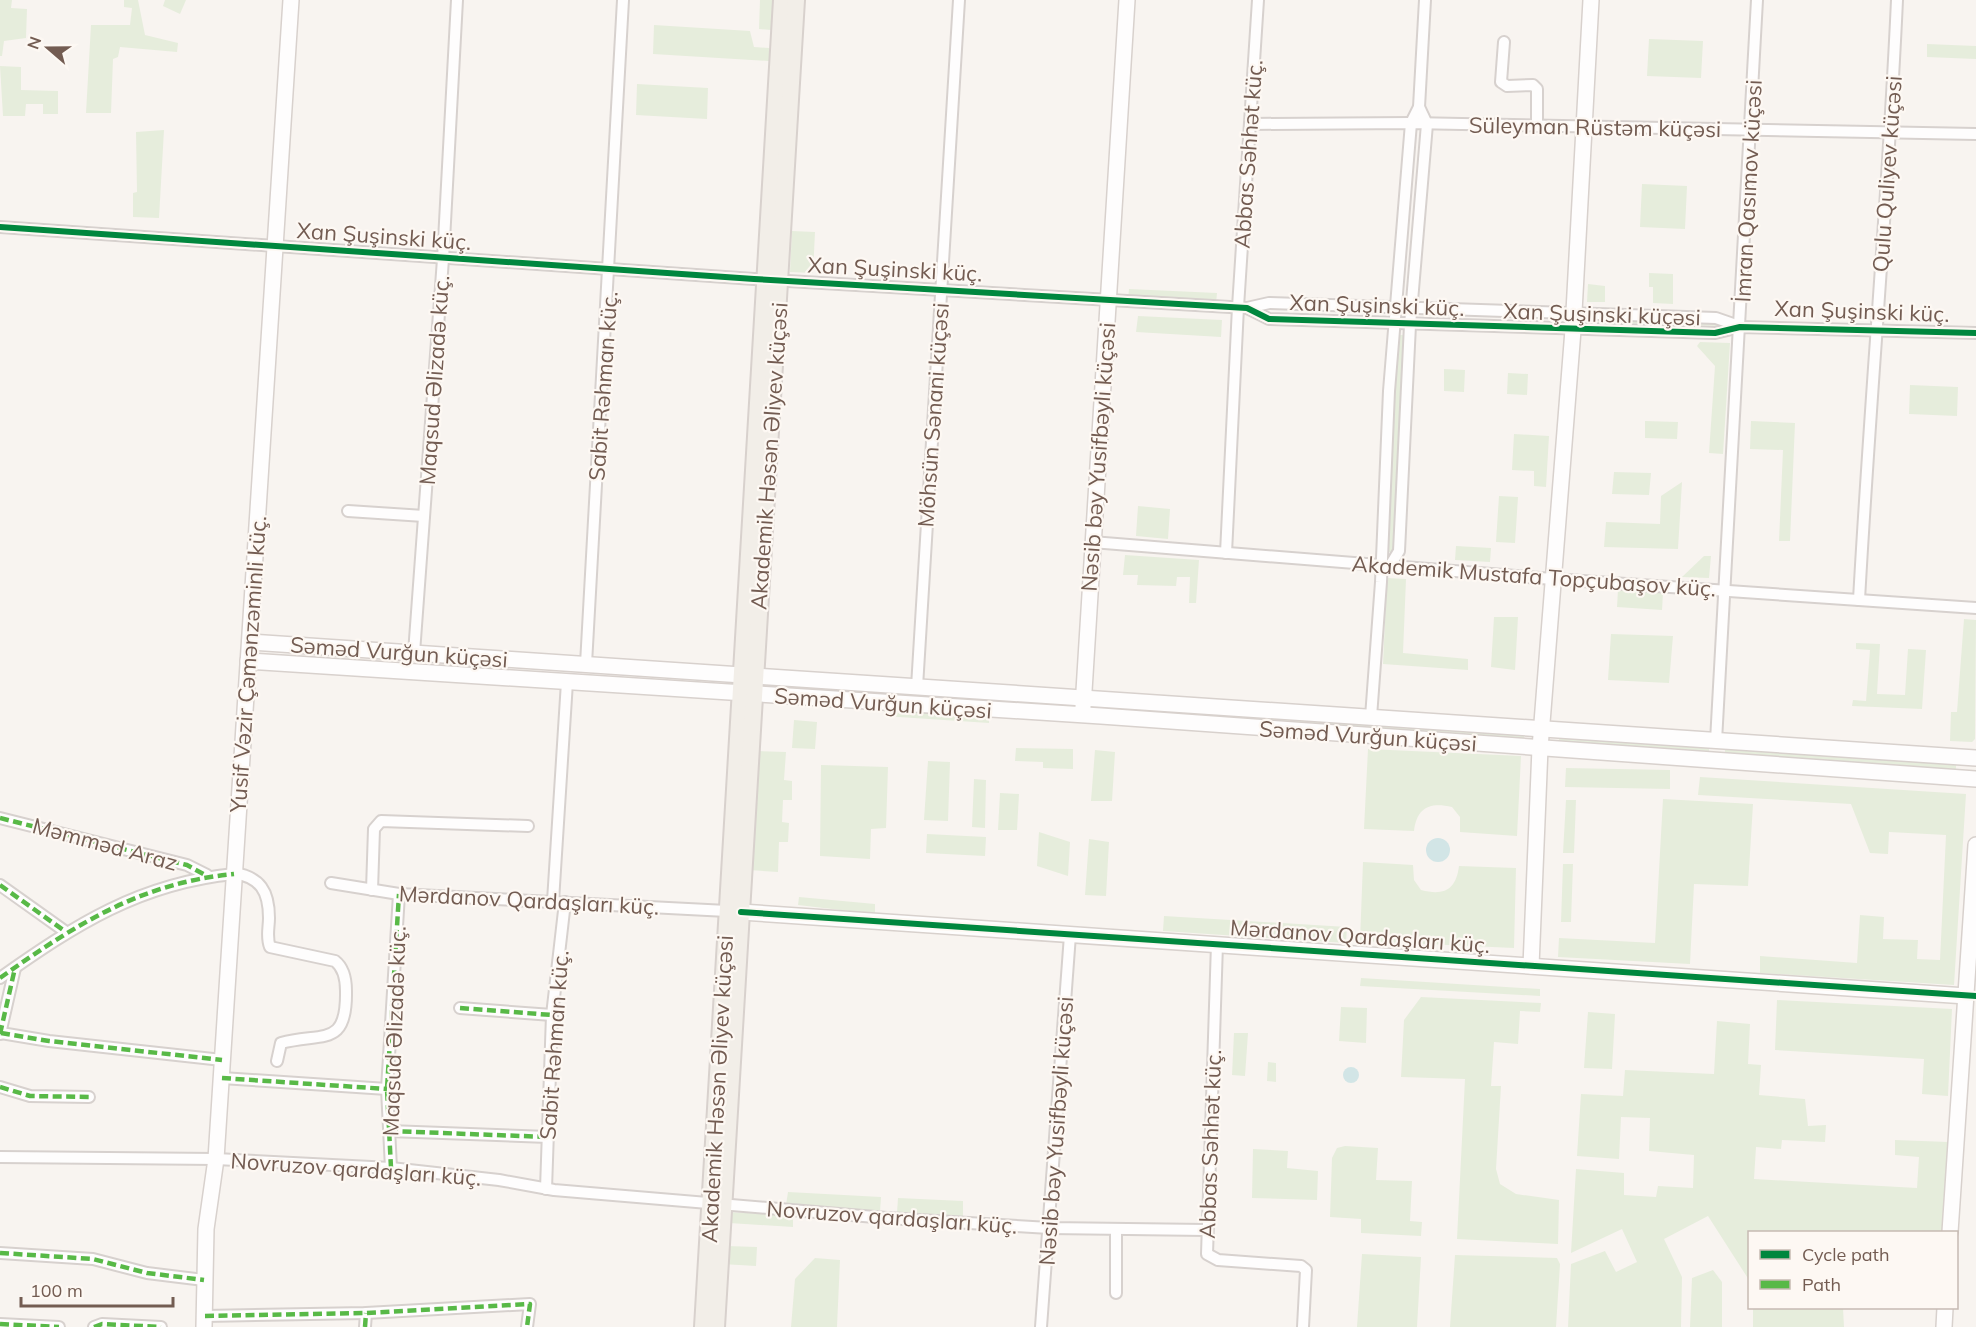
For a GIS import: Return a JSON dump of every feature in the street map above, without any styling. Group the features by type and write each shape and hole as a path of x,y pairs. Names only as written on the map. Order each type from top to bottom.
{"main road":[{"name":"Yusif Vəzir Çəmənzəminli küç.","path":"204,1322 206,1229 216,1159 222,1078 291,0"},
{"name":"Akademik Həsən Əliyev küçəsi","path":"773,280 782,0"},
{"name":"Akademik Həsən Əliyev küçəsi","path":"703,1327 716,1203 745,698 773,280 796,0"},
{"name":"Nəsib bəy Yusifbəyli küçəsi","path":"1082,698 1126,0"},
{"path":"1531,966 1541,729 1573,330 1591,0"},
{"name":"Səməd Vurğun küçəsi","path":"250,642 586,664 747,670 917,687 1976,758"},
{"name":"Səməd Vurğun küçəsi","path":"248,661 567,682 745,698 862,701 1094,716 1976,779"},
{"path":"862,701 863,683"},
{"path":"1082,698 1086,711 1094,716"},
{"path":"1715,761 1716,741"},
{"path":"1950,1231 1971,996 1976,845"},
{"name":"Mərdanov Qardaşları küç.","path":"734,911 1971,996"},
{"name":"Akademik Həsən Əliyev küçəsi","path":"716,1203 716,1327"},
{"path":"1944,1327 1945,1309"}],"street":[{"name":"Maqsud Əlizadə küç.","path":"414,653 443,258 457,0"},
{"name":"Sabit Rəhman küç.","path":"586,664 624,0"},
{"name":"Möhsün Sənani küçəsi","path":"917,687 959,0"},
{"name":"Abbas Səhhət küç.","path":"1226,553 1258,0"},
{"path":"1371,717 1384,569 1394,325 1411,123 1419,107 1425,0"},
{"name":"İmran Qasımov küçəsi","path":"1716,741 1758,0"},
{"name":"Qulu Quliyev küçəsi","path":"1859,600 1891,132 1897,0"},
{"path":"1504,42 1501,82 1507,86 1533,85 1537,89 1537,126"},
{"path":"1384,569 1399,551 1410,325 1427,124 1419,107"},
{"name":"Süleyman Rüstəm küçəsi","path":"1250,124 1411,123 1976,134"},
{"name":"Xan Şuşinski küç.","path":"0,227 773,280 1242,307 1269,319 1394,325 1715,333 1740,327 1876,328 1976,333"},
{"name":"Xan Şuşinski küçəsi","path":"1242,307 1269,303 1574,312 1716,318 1740,327"},
{"path":"348,511 424,516"},
{"name":"Akademik Mustafa Topçubaşov küç.","path":"1092,542 1384,569 1976,608"},
{"path":"553,901 567,682"},
{"name":"Məmməd Araz","path":"0,818 176,862 208,876"},
{"path":"372,890 374,829 381,821 528,826"},
{"path":"0,978 66,932 130,898 208,876 234,873 253,877 260,885 269,915 267,939 270,947 334,961 341,968 346,983 345,1017 341,1026 332,1033 281,1043 277,1061"},
{"name":"Mərdanov Qardaşları küç.","path":"331,884 399,894 734,911"},
{"path":"0,885 66,932"},
{"name":"Maqsud Əlizadə küç.","path":"391,1168 387,1089 399,894"},
{"name":"Sabit Rəhman küç.","path":"546,1189 552,1015 565,902"},
{"name":"Nəsib bəy Yusifbəyli küçəsi","path":"1041,1327 1070,935"},
{"name":"Abbas Səhhət küç.","path":"1217,944 1207,1254 1211,1259 1301,1266 1306,1269 1304,1327"},
{"path":"15,968 0,1034 222,1060"},
{"path":"460,1008 552,1015"},
{"path":"222,1078 387,1089"},
{"path":"0,1087 30,1096 89,1097"},
{"path":"389,1131 548,1137"},
{"name":"Novruzov qardaşları küç.","path":"0,1157 216,1159 391,1168 499,1180 546,1189 716,1203 1048,1228 1206,1230"},
{"path":"1116,1230 1116,1293"},
{"path":"0,1253 93,1259 147,1272 204,1280"},
{"path":"204,1322 530,1304 527,1327"},
{"path":"365,1327 366,1313"},
{"path":"0,1324 59,1327"},
{"path":"94,1327 102,1324 161,1327"}],"green space":[{"path":"0,0 12,0 11,8 27,9 26,38 4,41 2,56 0,56"},
{"path":"124,0 138,0 145,35 178,43 177,52 120,47 118,57 113,59 111,113 86,113 91,25 130,25 132,8 124,7"},
{"path":"165,0 186,0 180,14 163,6"},
{"path":"760,0 774,0 772,30 759,29"},
{"path":"654,25 750,31 754,47 769,48 769,61 653,54"},
{"path":"1649,39 1703,41 1701,78 1647,76"},
{"path":"1927,44 1976,46 1976,59 1927,57"},
{"path":"0,66 21,67 21,90 58,91 58,114 43,114 43,104 26,104 25,116 3,116"},
{"path":"637,84 708,88 707,119 636,115"},
{"path":"164,130 159,218 133,217 133,193 137,192 136,132"},
{"path":"1642,184 1687,186 1685,229 1640,227"},
{"path":"792,231 815,232 813,273 790,272"},
{"path":"1649,273 1673,274 1673,304 1653,303 1653,287 1649,287"},
{"path":"1588,284 1605,286 1605,302 1587,302"},
{"path":"1129,289 1217,293 1216,304 1128,300"},
{"path":"1138,316 1222,320 1221,337 1136,332"},
{"path":"1588,318 1717,323 1717,326 1588,322"},
{"path":"1398,335 1405,335 1394,552 1386,552"},
{"path":"1700,342 1730,343 1723,454 1709,453 1715,366 1697,346"},
{"path":"1444,369 1465,370 1464,392 1444,391"},
{"path":"1508,373 1528,374 1527,395 1507,394"},
{"path":"1910,385 1958,387 1957,416 1909,414"},
{"path":"1645,421 1678,422 1677,439 1645,438"},
{"path":"1751,421 1795,423 1790,541 1779,541 1783,450 1750,449"},
{"path":"1514,434 1549,436 1546,487 1534,486 1534,471 1512,470"},
{"path":"1614,472 1651,473 1649,495 1612,494"},
{"path":"1682,482 1678,549 1604,547 1606,522 1660,524 1661,496"},
{"path":"1499,496 1518,497 1515,543 1496,542"},
{"path":"1138,506 1170,509 1168,539 1136,536"},
{"path":"1456,546 1491,548 1490,562 1455,560"},
{"path":"1125,555 1199,560 1196,603 1189,603 1190,577 1177,577 1176,586 1137,585 1138,575 1123,575"},
{"path":"1704,556 1711,556 1709,578 1682,577"},
{"path":"1387,578 1406,579 1403,653 1468,659 1468,670 1383,664"},
{"path":"1618,590 1663,593 1662,610 1617,607"},
{"path":"1494,617 1518,617 1515,670 1491,667"},
{"path":"1964,619 1976,620 1975,739 1972,742 1950,741 1951,712 1957,712"},
{"path":"1611,634 1673,636 1669,683 1608,680"},
{"path":"1856,643 1880,644 1877,694 1905,695 1908,649 1926,650 1922,709 1852,706 1853,700 1866,701 1870,650 1856,649"},
{"path":"758,685 852,690 852,694 758,688"},
{"path":"869,692 1053,702 1053,705 869,695"},
{"path":"1107,706 1524,735 1524,739 1107,710"},
{"path":"884,709 989,714 989,723 884,716"},
{"path":"794,720 817,722 815,749 792,748"},
{"path":"1559,738 1709,748 1709,751 1559,741"},
{"path":"1016,748 1073,749 1073,769 1043,768 1043,762 1015,761"},
{"path":"1368,749 1521,756 1517,836 1460,832 1460,817 1452,807 1437,805 1426,808 1418,816 1414,831 1364,829"},
{"path":"1725,749 1956,764 1956,771 1725,756"},
{"path":"1095,750 1115,752 1112,801 1091,801"},
{"path":"756,751 786,752 784,780 792,781 792,800 783,800 782,822 789,823 788,842 779,842 778,872 749,870"},
{"path":"928,761 950,762 948,821 924,820"},
{"path":"821,765 888,767 886,828 871,829 870,859 820,856"},
{"path":"1566,768 1670,770 1670,789 1565,787"},
{"path":"1700,777 1966,794 1954,985 1760,973 1760,956 1857,963 1860,915 1884,917 1883,939 1918,940 1917,959 1940,960 1946,835 1889,832 1888,854 1870,853 1851,804 1698,795"},
{"path":"974,779 986,780 985,828 972,827"},
{"path":"1000,793 1019,794 1017,830 998,830"},
{"path":"1663,799 1753,804 1748,886 1694,884 1690,964 1558,957 1559,938 1655,943"},
{"path":"1566,800 1576,800 1574,853 1563,853"},
{"path":"1039,832 1070,842 1068,876 1037,866"},
{"path":"927,834 986,837 985,856 926,853"},
{"path":"1089,839 1109,842 1106,896 1085,895"},
{"path":"1363,862 1413,865 1414,880 1421,890 1429,892 1442,891 1452,886 1459,866 1516,868 1514,948 1360,941"},
{"path":"1563,864 1573,864 1571,922 1561,922"},
{"path":"799,897 875,904 875,914 798,905"},
{"path":"1164,916 1347,927 1346,943 1163,931"},
{"path":"1361,978 1540,989 1540,996 1360,986"},
{"path":"1421,997 1541,1003 1540,1012 1520,1011 1518,1044 1494,1042 1491,1086 1501,1086 1496,1169 1500,1184 1516,1194 1559,1200 1558,1244 1457,1239 1465,1079 1401,1077 1404,1020"},
{"path":"1777,1000 1952,1009 1948,1096 1922,1094 1924,1059 1775,1050"},
{"path":"1341,1007 1367,1008 1366,1043 1339,1041"},
{"path":"1588,1012 1615,1014 1612,1069 1584,1068"},
{"path":"1717,1021 1750,1024 1748,1064 1761,1065 1759,1095 1805,1099 1808,1126 1826,1125 1825,1142 1782,1140 1781,1149 1756,1147 1754,1179 1917,1188 1919,1157 1895,1155 1895,1140 1948,1142 1942,1231 1748,1231 1748,1278 1708,1216 1664,1239 1682,1277 1681,1327 1568,1327 1571,1264 1605,1251 1616,1272 1637,1262 1622,1229 1571,1253 1576,1169 1624,1173 1624,1195 1656,1197 1658,1186 1693,1188 1694,1155 1649,1151 1650,1118 1621,1117 1619,1159 1577,1156 1581,1094 1623,1096 1625,1070 1714,1074"},
{"path":"1234,1033 1248,1033 1245,1076 1232,1075"},
{"path":"1268,1062 1276,1063 1276,1082 1267,1081"},
{"path":"1345,1146 1378,1148 1376,1180 1412,1181 1410,1221 1422,1222 1421,1236 1361,1233 1361,1219 1330,1217 1332,1158 1337,1148"},
{"path":"1253,1149 1288,1151 1287,1168 1318,1171 1317,1200 1252,1198"},
{"path":"788,1192 881,1197 880,1212 786,1205"},
{"path":"898,1198 963,1201 963,1216 897,1213"},
{"path":"725,1212 793,1215 793,1227 729,1223 727,1246 757,1247 756,1266 722,1264"},
{"path":"1362,1254 1421,1257 1417,1327 1357,1327"},
{"path":"1455,1255 1557,1258 1560,1264 1556,1327 1450,1327"},
{"path":"815,1258 840,1260 837,1327 791,1327 795,1279"},
{"path":"1713,1270 1722,1282 1722,1327 1690,1327 1692,1278"},
{"path":"1753,1309 1843,1309 1844,1327 1753,1327"}],"shaded area":[{"path":"1438,838 1446,842 1450,850 1446,858 1438,862 1430,858 1426,850 1430,842"},
{"path":"1351,1067 1359,1075 1351,1083 1343,1075"}],"marked path":[{"path":"0,818 187,865 207,876"},
{"path":"0,978 82,924 138,897 200,879 234,874"},
{"path":"0,885 66,932"},
{"path":"391,1168 387,1089 399,894"},
{"path":"0,1034 15,968"},
{"path":"460,1008 552,1015"},
{"path":"1,1033 49,1041 222,1060"},
{"path":"222,1078 387,1089"},
{"path":"0,1087 30,1096 89,1097"},
{"path":"389,1131 548,1137"},
{"path":"0,1253 93,1259 147,1273 204,1280"},
{"path":"205,1316 366,1313 530,1304 527,1327"},
{"path":"365,1327 366,1313"},
{"path":"0,1324 59,1327"},
{"path":"94,1327 102,1324 161,1327"}],"cycle path":[{"path":"0,227 754,279 1247,308 1269,319 1715,333 1740,327 1976,333"},
{"path":"741,912 1976,996"}]}
